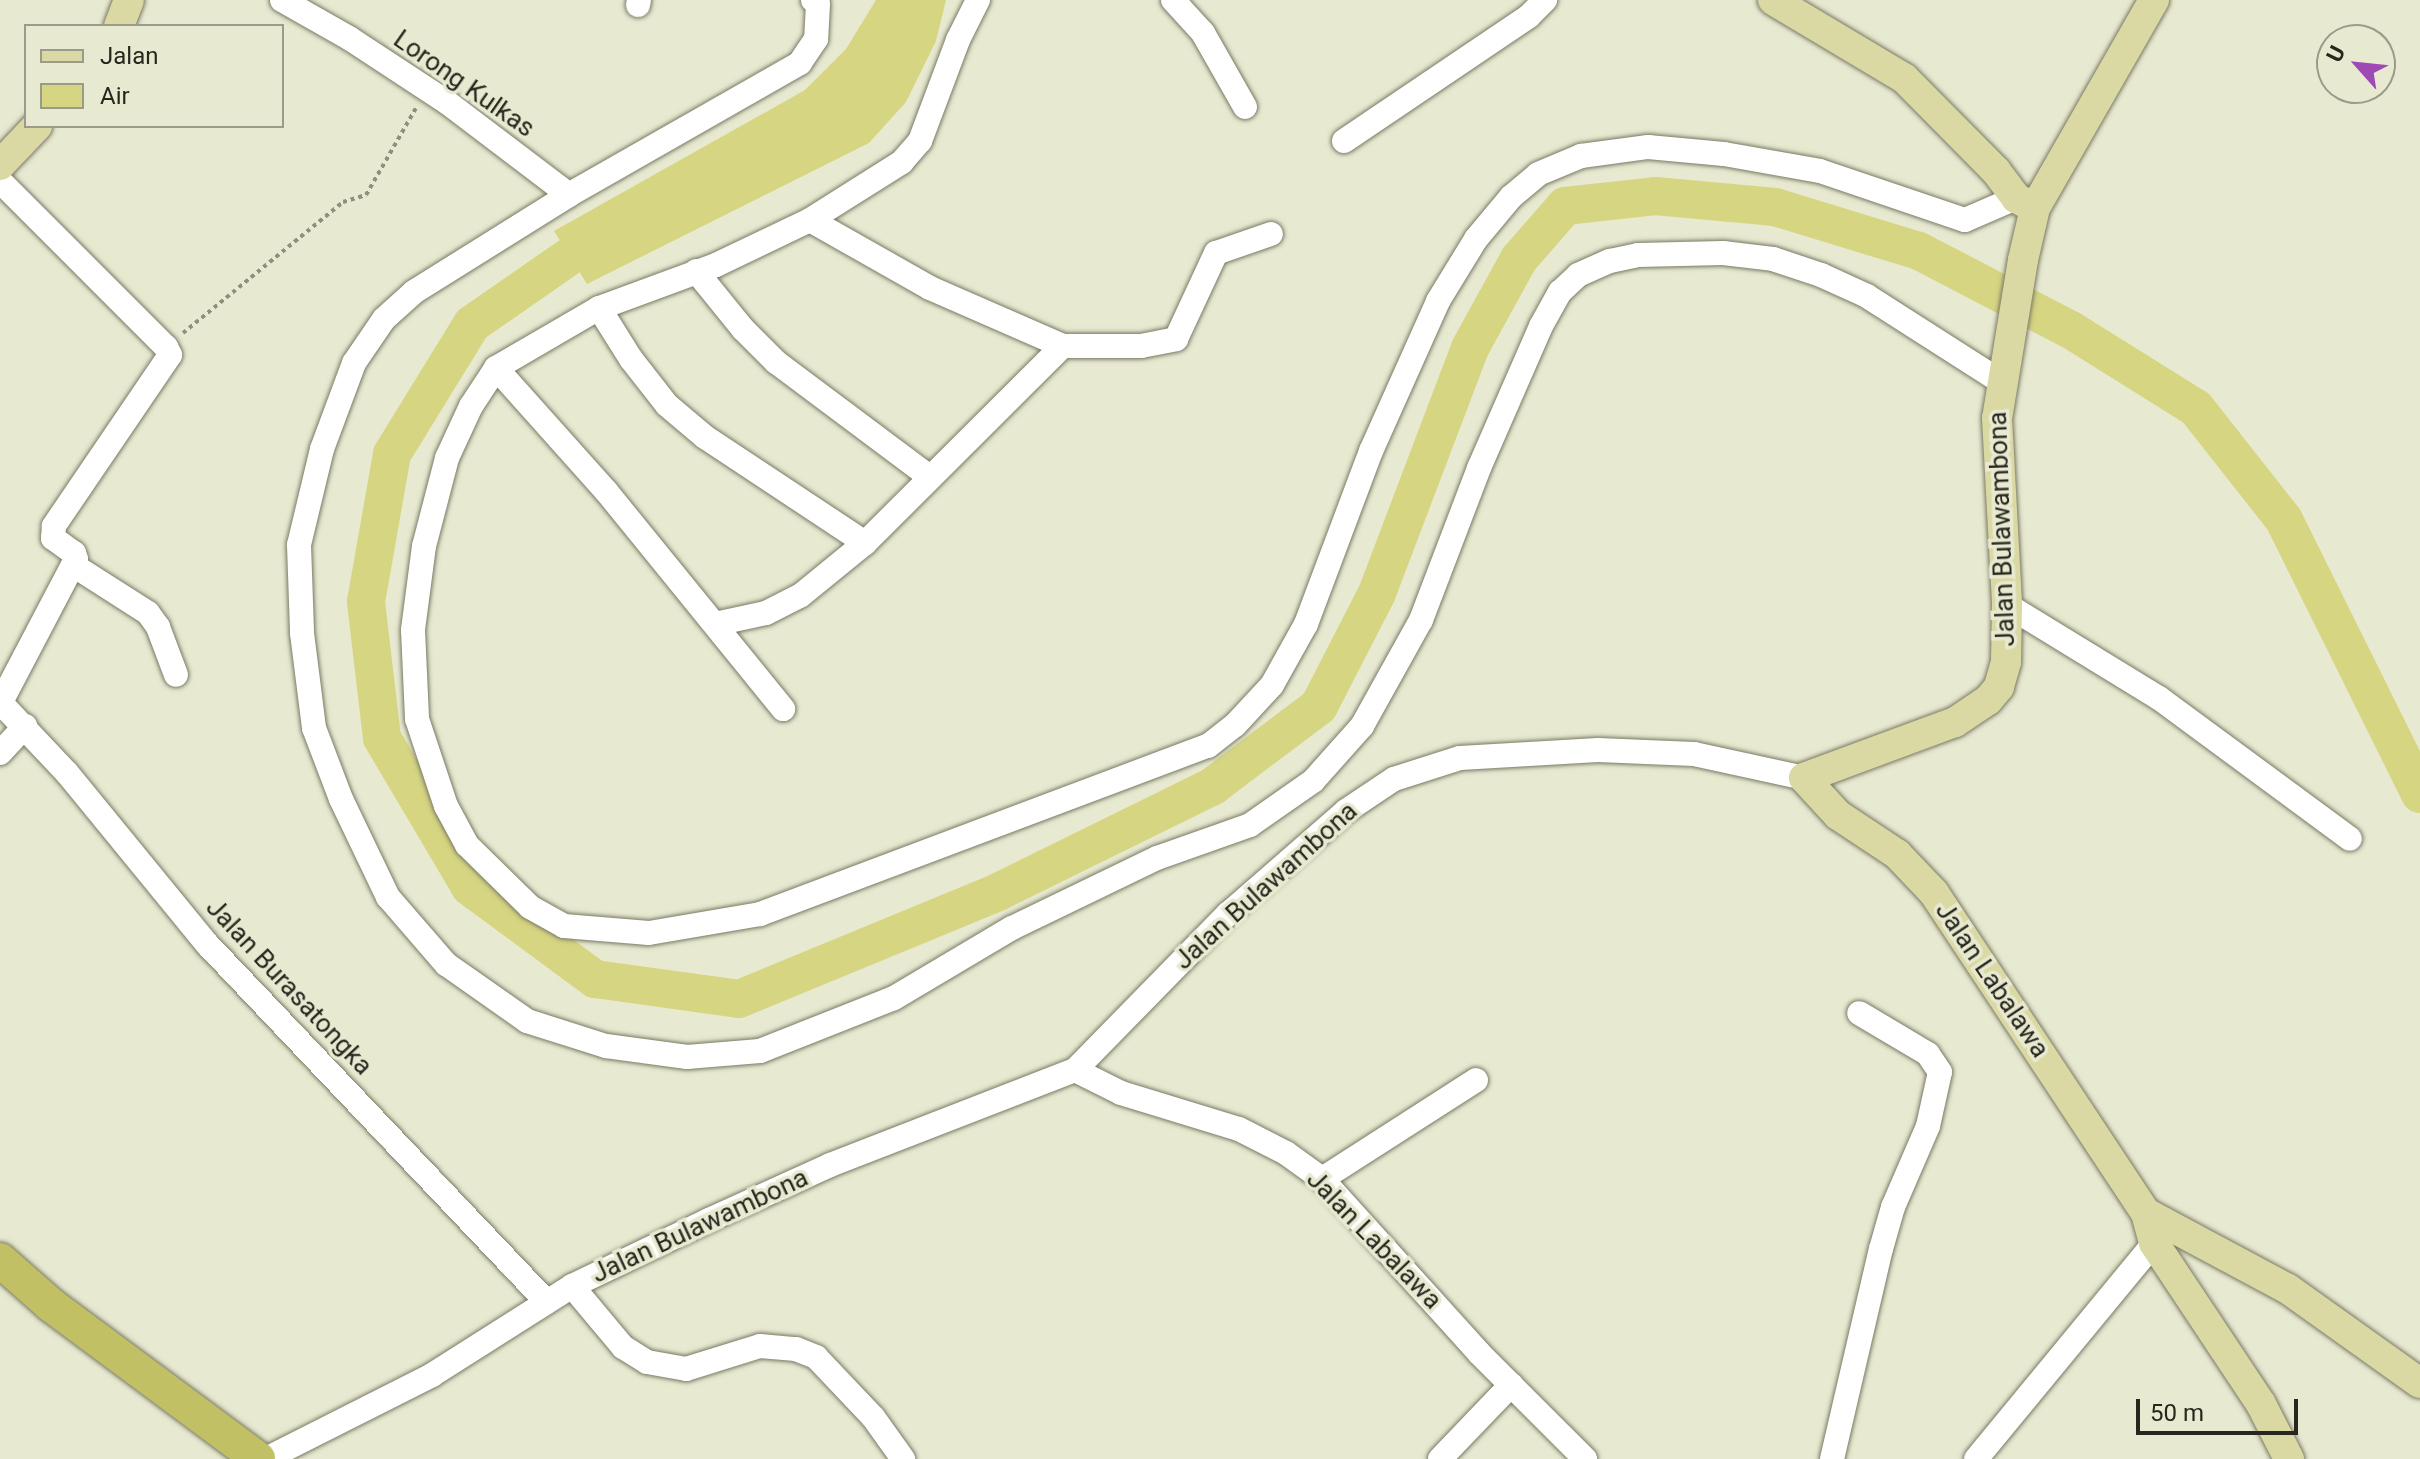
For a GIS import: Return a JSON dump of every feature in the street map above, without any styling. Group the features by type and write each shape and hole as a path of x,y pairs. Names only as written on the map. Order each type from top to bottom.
{"highway":[{"path":"0,1260 51,1305 258,1459"}],"main road":[{"path":"120,24 129,0"},
{"path":"1773,0 1904,78 2026,203"},
{"name":"Jalan Bulawambona","path":"1804,778 1955,722 1988,700 1999,687 2006,662 2007,605 1996,446 2000,381 2023,260 2026,203 2154,0"},
{"path":"0,165 35,128"},
{"name":"Jalan Labalawa","path":"1804,778 1838,815 1897,854 1934,893 2156,1227 2261,1404 2289,1459"},
{"path":"2156,1227 2288,1289 2420,1383"}],"street":[{"name":"Lorong Kulkas","path":"282,0 349,38 427,89 569,195"},
{"path":"813,0 818,4 816,39 800,63 569,195 414,292 384,319 354,363 322,449 299,545 302,633 314,728 341,799 388,897 446,964 527,1021 606,1046 687,1057 760,1051 894,998 1038,915 1157,858 1250,825 1313,781 1362,726 1421,620 1479,468 1541,326 1560,292 1578,275 1610,261 1638,255 1723,253 1773,259 1821,275 1867,296 2000,381"},
{"path":"978,0 958,40 920,141 902,162 810,220 716,265 599,308 496,368 471,406 447,458 424,546 413,630 417,719 446,806 467,845 530,907 564,926 649,933 760,914 1208,746 1235,725 1272,685 1306,624 1371,451 1438,301 1476,239 1511,197 1538,174 1581,156 1648,147 1724,154 1820,171 1965,220 2026,203"},
{"path":"1173,0 1203,33 1245,107"},
{"path":"1344,141 1529,16 1545,0"},
{"path":"0,181 166,347 170,355 163,370 54,526 53,538 74,553 73,565 0,702"},
{"path":"810,220 930,288 1063,346 1141,346 1176,339 1216,253 1271,234"},
{"path":"696,271 743,329 776,362 930,477"},
{"path":"599,308 631,359 676,413 705,437 865,543"},
{"path":"715,624 766,613 800,596 865,543 1063,346"},
{"path":"496,368 606,491 783,709"},
{"path":"73,565 148,613 158,627 176,675"},
{"path":"2007,605 2159,698 2350,839"},
{"name":"Jalan Burasatongka","path":"0,702 25,726 208,945 547,1302"},
{"path":"0,753 25,726"},
{"name":"Jalan Bulawambona","path":"266,1459 432,1375 572,1286 830,1165 1075,1070 1228,914 1346,811 1394,779 1460,758 1598,750 1694,754 1804,778"},
{"path":"1832,1459 1881,1249 1893,1207 1928,1126 1940,1072 1928,1054 1859,1013"},
{"name":"Jalan Labalawa","path":"1075,1070 1121,1093 1239,1129 1286,1153 1322,1179 1511,1385 1585,1459"},
{"path":"1322,1179 1476,1080"},
{"path":"1976,1459 2156,1227"},
{"path":"572,1286 623,1347 647,1362 686,1369 760,1346 796,1349 816,1357 873,1417 898,1457"},
{"path":"1440,1459 1511,1385"}],"path":[{"path":"166,347 343,202 366,195 427,89"}],"water":[{"path":"876,0 946,0 936,41 906,102 869,143 587,284 554,231 805,90 846,49"}],"waterway":[{"path":"570,256 472,324 392,454 366,602 382,738 470,887 595,979 739,999 998,892 1213,786 1319,706 1377,593 1470,348 1519,259 1565,206 1655,196 1775,207 1919,251 2071,330 2196,408 2284,520 2420,794"}]}
